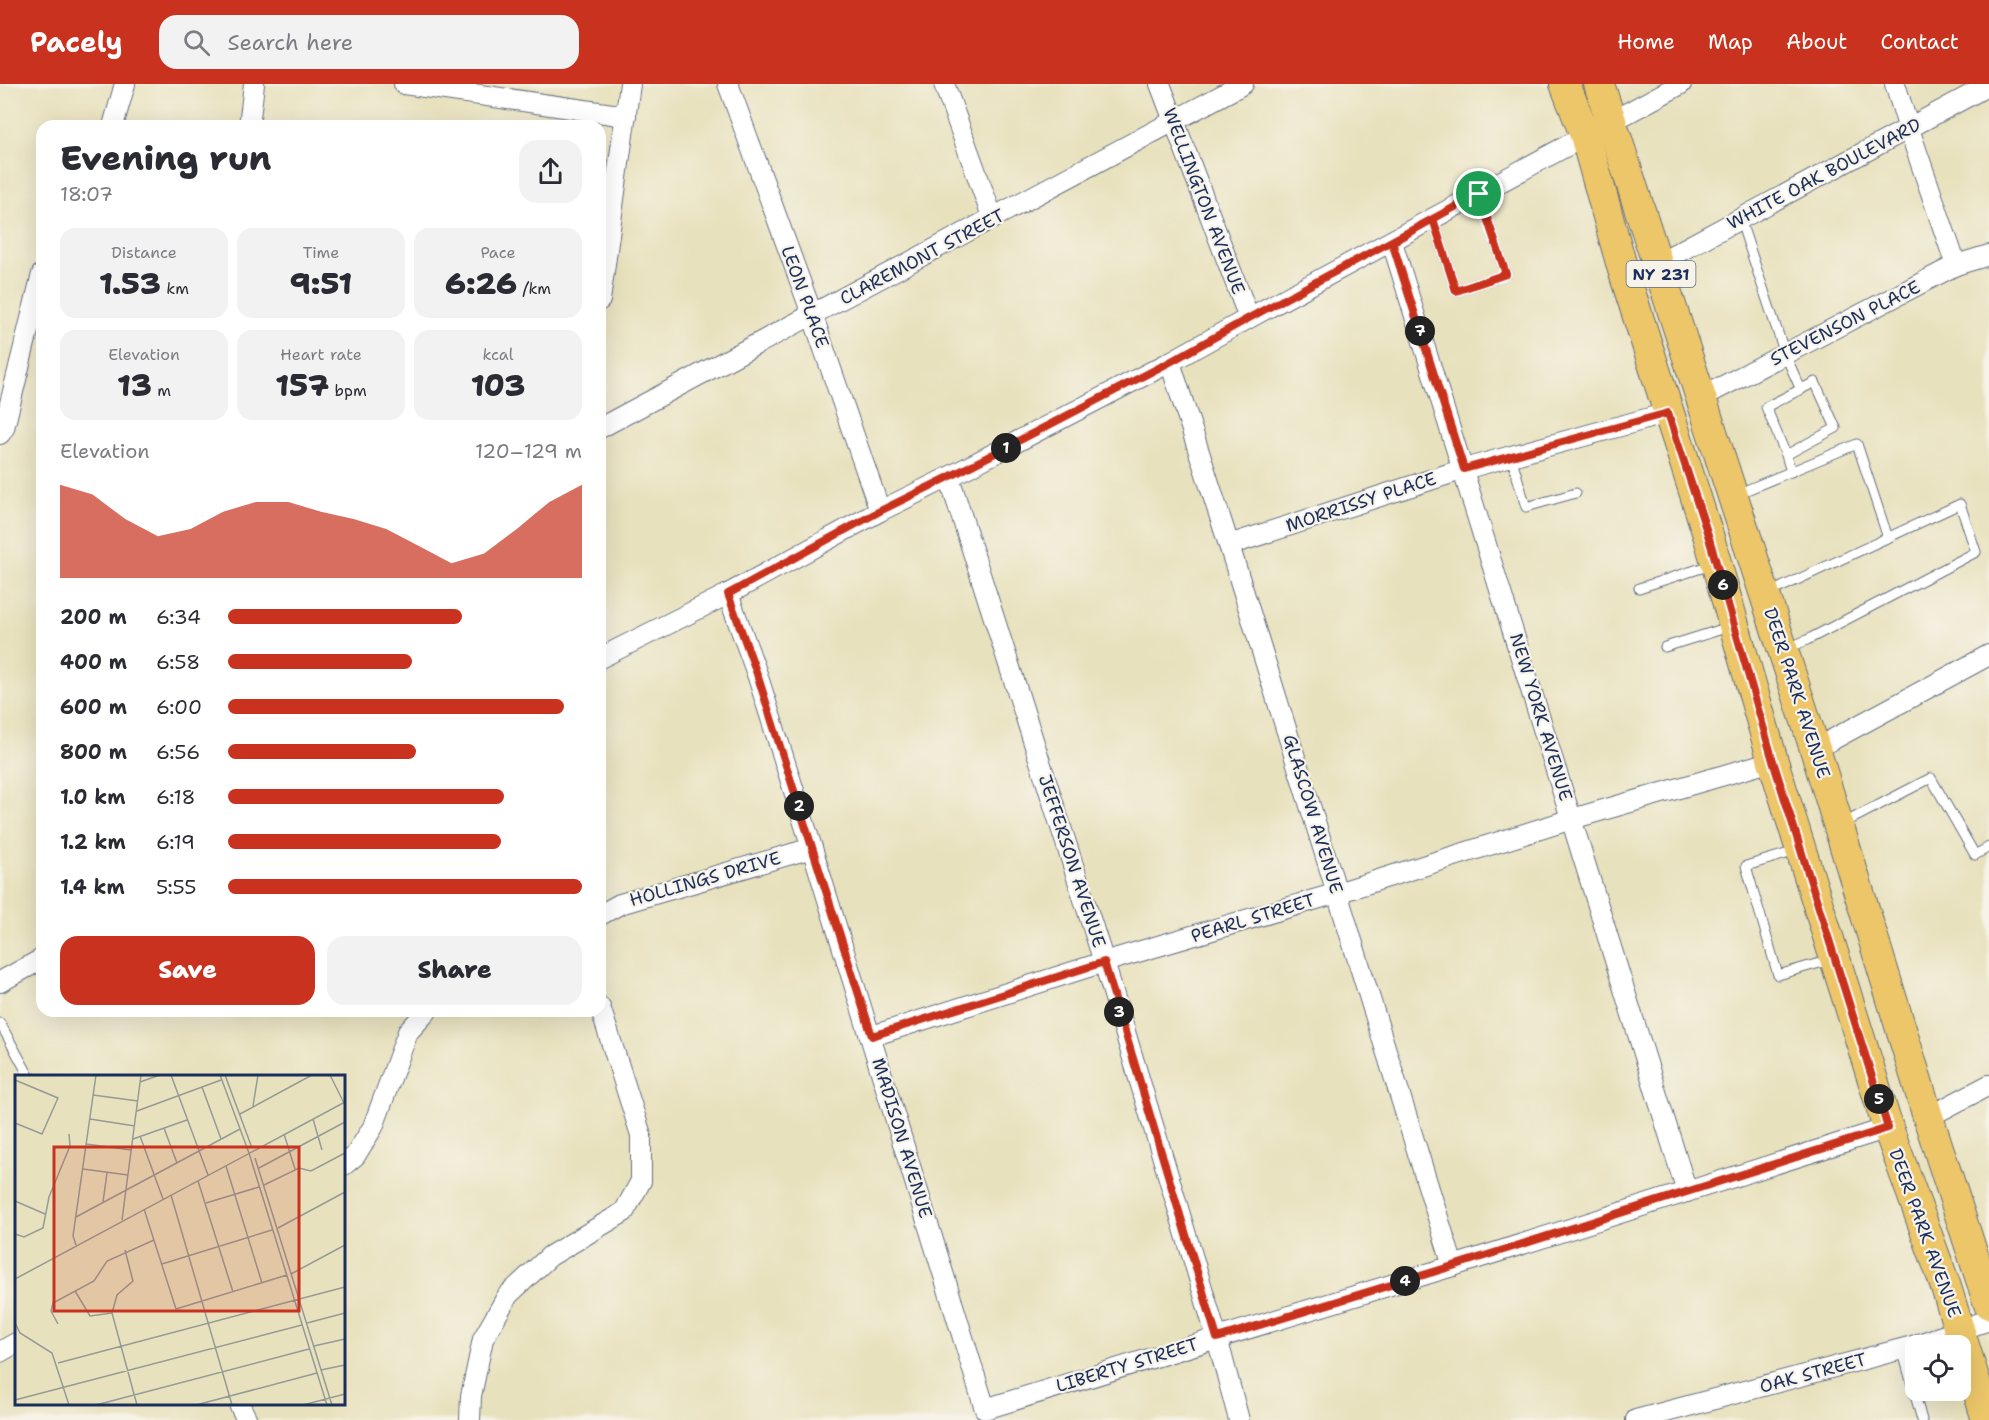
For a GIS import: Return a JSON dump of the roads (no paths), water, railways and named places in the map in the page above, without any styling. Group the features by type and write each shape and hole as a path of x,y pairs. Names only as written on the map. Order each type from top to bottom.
{"main road":[{"name":"DEER PARK AVENUE","path":"1565,84 1585,135 1623,270 1717,563 1773,761 1888,1128 1946,1287 1987,1420"},
{"name":"DEER PARK AVENUE","path":"1599,84 1784,650 1928,1118 1989,1304"}],"street":[{"path":"115,120 125,84"},
{"path":"250,120 254,84"},
{"path":"404,84 626,116"},
{"path":"606,258 630,84"},
{"name":"LEON PLACE","path":"728,84 812,314 880,511"},
{"path":"944,84 993,219"},
{"name":"WELLINGTON AVENUE","path":"1160,84 1249,318"},
{"name":"CLAREMONT STREET","path":"606,425 1244,84"},
{"path":"606,655 728,594 880,511 1170,362 1681,84"},
{"path":"1896,84 1909,129 1956,265"},
{"name":"WHITE OAK BOULEVARD","path":"1658,262 1989,85"},
{"name":"NEW YORK AVENUE","path":"1392,242 1687,1192"},
{"name":"STEVENSON PLACE","path":"1702,397 1956,265 1989,255"},
{"path":"0,434 4,428 36,298"},
{"name":"GLASCOW AVENUE","path":"1170,362 1229,544 1453,1266"},
{"name":"MORRISSY PLACE","path":"1229,544 1464,469 1668,413"},
{"name":"JEFFERSON AVENUE","path":"949,477 1104,962 1217,1338 1239,1420"},
{"name":"MADISON AVENUE","path":"728,594 757,674 872,1036 913,1177 986,1409"},
{"path":"1815,749 1989,655"},
{"name":"PEARL STREET","path":"872,1036 1104,962 1337,893 1572,819 1773,761"},
{"name":"HOLLINGS DRIVE","path":"606,912 620,904 812,848"},
{"path":"0,982 36,962"},
{"path":"345,1164 356,1156 373,1127 408,1032 422,1017"},
{"path":"470,1420 471,1396 483,1339 508,1295 550,1256 624,1212 641,1181 641,1135 603,1017"},
{"path":"1928,1118 1989,1085"},
{"name":"LIBERTY STREET","path":"986,1409 1453,1266 1888,1128"},
{"name":"OAK STREET","path":"1636,1420 1902,1349 1989,1320"},
{"path":"0,1352 15,1344"},
{"path":"240,1405 247,1420"}],"lane":[{"path":"1433,219 1456,291 1506,274 1479,194"},
{"path":"1740,219 1785,354 1801,390"},
{"path":"1786,455 1836,428 1815,382 1766,407 1791,472"},
{"path":"1734,496 1857,444 1888,538"},
{"path":"1511,456 1526,507 1576,493"},
{"path":"1766,595 1960,504 1976,552 1784,650"},
{"path":"1639,588 1717,563"},
{"path":"1665,647 1734,625"},
{"path":"1839,826 1931,778 1975,855 1989,847"},
{"path":"1801,850 1746,866 1778,975 1835,958"},
{"path":"0,1023 29,1075"},
{"path":"1902,1349 1922,1420"}]}
